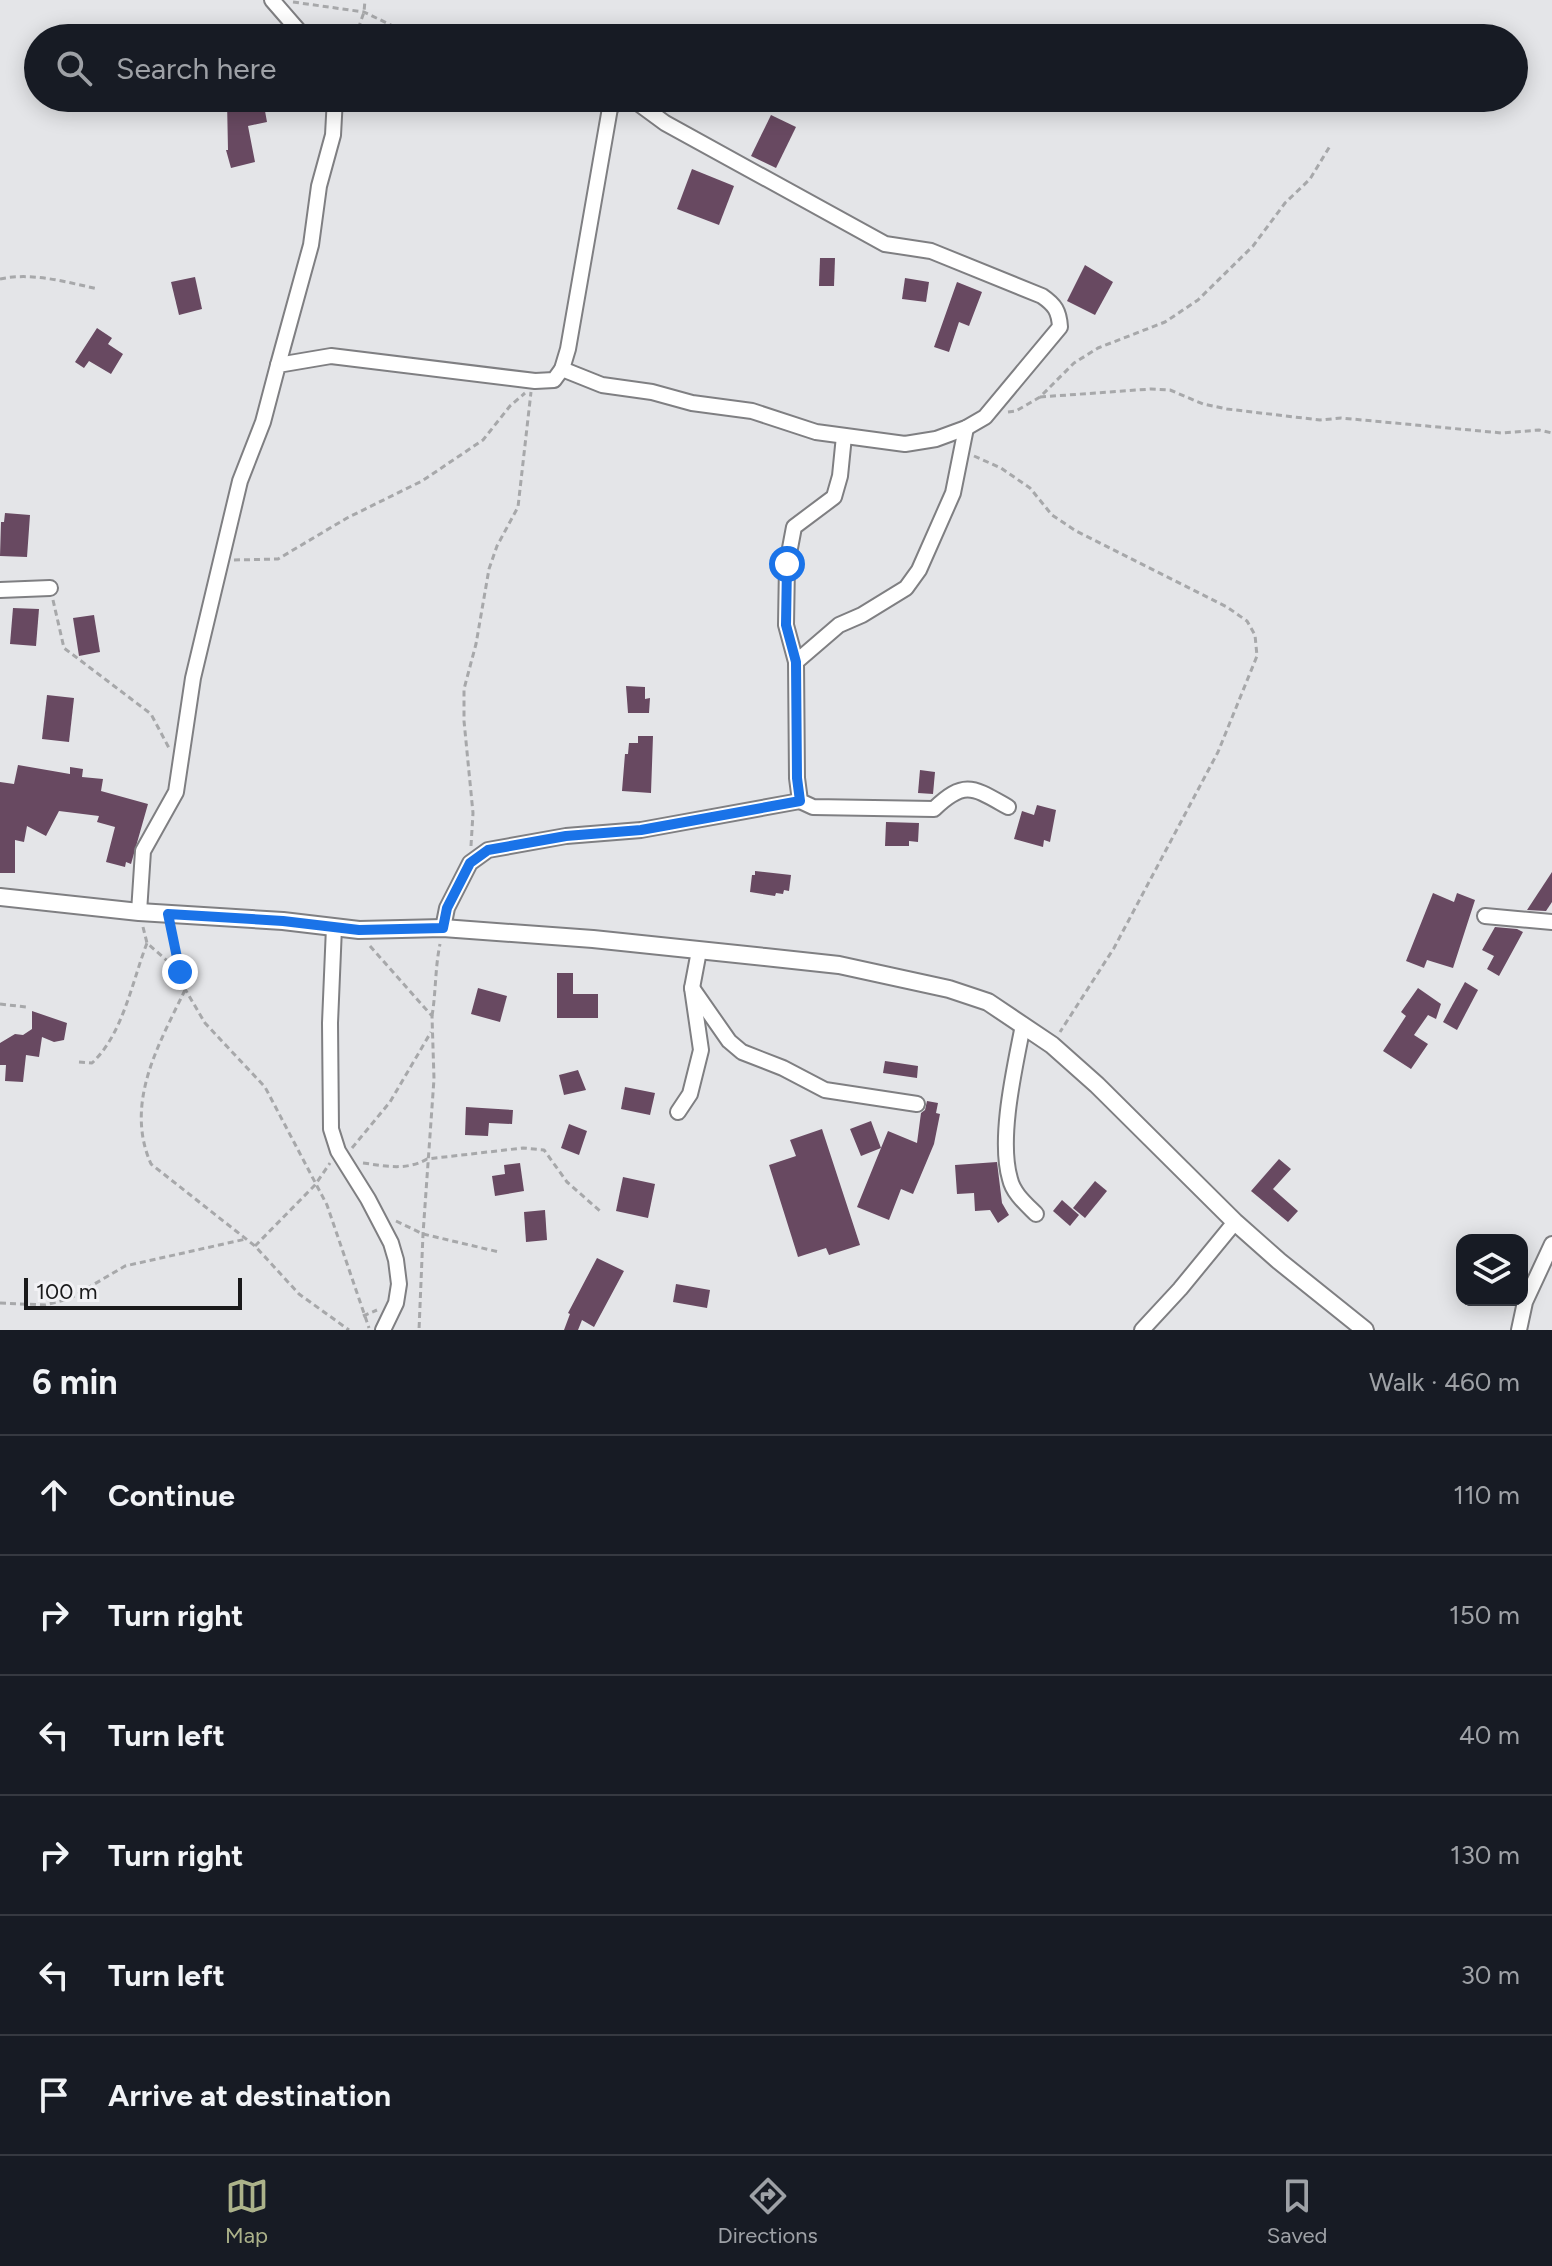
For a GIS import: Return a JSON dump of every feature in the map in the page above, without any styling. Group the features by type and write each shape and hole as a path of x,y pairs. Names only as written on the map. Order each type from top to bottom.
{"street":[{"path":"272,0 293,24"},
{"path":"139,912 143,851 176,792 193,678 240,481 263,422 311,245 319,186 333,135 334,112"},
{"path":"278,365 331,356 535,381 554,380 562,369 568,349 609,112"},
{"path":"562,369 602,385 752,411 816,432 905,444 936,439 985,417 1060,327 1060,315 1054,304 1042,296 931,251 885,244 650,112"},
{"path":"796,662 839,625 906,588 919,570 953,493 964,451 966,428"},
{"path":"800,801 796,662 786,625 787,564 794,527 834,497 840,476 844,436"},
{"path":"0,590 50,588"},
{"path":"443,928 447,908 470,863 488,850 505,845 641,830 800,801 813,807 934,809 949,795 964,787 978,790 1008,807"},
{"path":"0,897 359,930 443,928 593,939 839,965 949,989 988,1002 1052,1045 1097,1085 1235,1222 1365,1330"},
{"path":"1485,916 1552,922"},
{"path":"334,927 330,1023 331,1129 340,1156 368,1199 391,1243 399,1284 396,1303 383,1330"},
{"path":"678,1112 690,1094 701,1050 692,988 699,951"},
{"path":"692,988 729,1041 742,1052 783,1068 825,1090 917,1104"},
{"path":"1023,1025 1011,1088 1006,1143 1010,1180 1036,1214"},
{"path":"1142,1330 1235,1222"},
{"path":"1519,1330 1525,1302 1552,1244"}],"path":[{"path":"360,24 365,0"},
{"path":"291,2 364,12 389,24"},
{"path":"985,417 1016,411 1040,397 1074,363 1098,348 1165,322 1198,300 1253,246 1285,203 1310,179 1330,146"},
{"path":"0,279 27,276 98,289"},
{"path":"222,560 278,559 347,518 422,481 483,440 510,406 531,388 527,447 518,507 497,546 489,569 476,644 464,689 473,813 470,863"},
{"path":"1040,397 1170,390 1203,404 1227,409 1320,420 1341,418 1502,433 1539,430 1552,433"},
{"path":"964,451 1001,468 1030,488 1052,515 1076,531 1227,607 1247,621 1255,635 1257,656 1218,752 1114,948 1052,1045"},
{"path":"50,588 64,648 151,714 179,765"},
{"path":"139,912 147,943 180,972"},
{"path":"168,914 185,989 205,1023 265,1087 327,1205 370,1330"},
{"path":"419,1330 434,1079 434,975 443,928"},
{"path":"359,930 374,952 432,1016"},
{"path":"79,1062 92,1063 102,1054 117,1026 147,943"},
{"path":"185,989 153,1056 143,1090 140,1119 144,1148 151,1164 255,1246 299,1294 349,1330"},
{"path":"0,1004 26,1007"},
{"path":"255,1246 390,1102 433,1030"},
{"path":"340,1156 399,1168 417,1165 427,1159 523,1148 544,1150 567,1182 600,1211"},
{"path":"368,1199 396,1221 423,1234 499,1252"},
{"path":"0,1303 45,1305 69,1299 125,1266 246,1239"}],"building":[{"path":"227,112 265,112 267,122 248,126 255,162 231,168"},
{"path":"771,115 796,127 776,168 751,156"},
{"path":"692,169 734,186 719,225 677,209"},
{"path":"820,258 835,258 834,286 819,286"},
{"path":"1085,265 1113,282 1095,315 1067,301"},
{"path":"195,277 202,309 179,315 171,282"},
{"path":"905,278 929,282 926,302 902,299"},
{"path":"957,282 982,292 969,326 959,322 949,352 934,347"},
{"path":"97,328 112,338 108,344 123,354 111,374 89,361 84,368 75,362"},
{"path":"5,513 30,515 27,557 0,556 1,522 4,522"},
{"path":"13,608 39,609 36,646 10,644"},
{"path":"94,615 100,652 79,656 73,618"},
{"path":"626,686 645,687 645,699 650,698 649,713 628,713"},
{"path":"47,695 74,698 69,742 42,739"},
{"path":"638,736 653,736 651,793 622,791 625,754 628,754 629,743 638,743"},
{"path":"18,765 70,774 70,767 83,769 82,777 103,779 101,791 148,804 131,864 126,862 125,867 106,862 115,827 97,822 99,816 59,811 46,836 27,826 24,842 15,840 15,873 0,873 0,782 14,784"},
{"path":"920,770 935,772 933,794 918,793"},
{"path":"1037,805 1056,810 1050,842 1044,840 1043,847 1014,839 1022,811 1034,815"},
{"path":"886,822 919,823 918,842 909,841 909,846 885,846"},
{"path":"755,871 791,875 789,891 784,890 783,894 776,893 775,896 750,892"},
{"path":"1552,872 1552,902 1546,911 1527,910"},
{"path":"1433,893 1454,902 1457,893 1475,900 1453,968 1427,960 1424,968 1406,961"},
{"path":"1495,927 1523,932 1499,976 1487,969 1494,956 1482,950"},
{"path":"557,973 573,973 573,994 598,994 598,1018 557,1018"},
{"path":"1465,982 1478,990 1457,1030 1443,1022"},
{"path":"478,988 507,996 500,1022 471,1014"},
{"path":"1418,988 1441,1004 1436,1019 1428,1015 1414,1035 1428,1044 1411,1069 1383,1051 1406,1016 1401,1012"},
{"path":"32,1011 67,1023 64,1040 54,1042 42,1037 39,1057 26,1055 23,1082 5,1081 6,1065 0,1065 0,1043 32,1029"},
{"path":"885,1061 918,1066 917,1078 883,1073"},
{"path":"578,1070 586,1090 564,1095 559,1075"},
{"path":"625,1087 655,1093 650,1115 621,1109"},
{"path":"927,1101 938,1103 936,1113 940,1114 934,1144 913,1194 901,1189 889,1220 857,1207 888,1131 917,1143 921,1113"},
{"path":"466,1107 513,1110 512,1124 489,1123 488,1136 465,1135"},
{"path":"871,1121 881,1148 861,1156 850,1129"},
{"path":"569,1124 587,1131 579,1155 561,1148"},
{"path":"822,1129 860,1245 829,1255 826,1248 798,1257 769,1165 796,1156 790,1140"},
{"path":"1279,1159 1291,1169 1273,1189 1298,1211 1288,1222 1251,1191"},
{"path":"997,1162 1002,1203 1009,1215 998,1223 990,1210 975,1211 974,1193 957,1194 955,1165"},
{"path":"520,1163 524,1191 495,1196 492,1176 505,1174 504,1165"},
{"path":"623,1177 655,1184 648,1218 616,1211"},
{"path":"1095,1181 1107,1191 1085,1218 1073,1208"},
{"path":"1062,1200 1079,1215 1070,1226 1053,1211"},
{"path":"545,1210 547,1240 526,1242 524,1212"},
{"path":"597,1258 624,1271 594,1327 582,1320 578,1330 564,1330 568,1313"},
{"path":"676,1284 710,1290 707,1308 673,1302"}],"route":[{"path":"180,972 168,914 283,921 359,930 443,928 447,908 470,863 488,850 566,836 641,830 800,801 796,662 786,625 787,564"}]}
